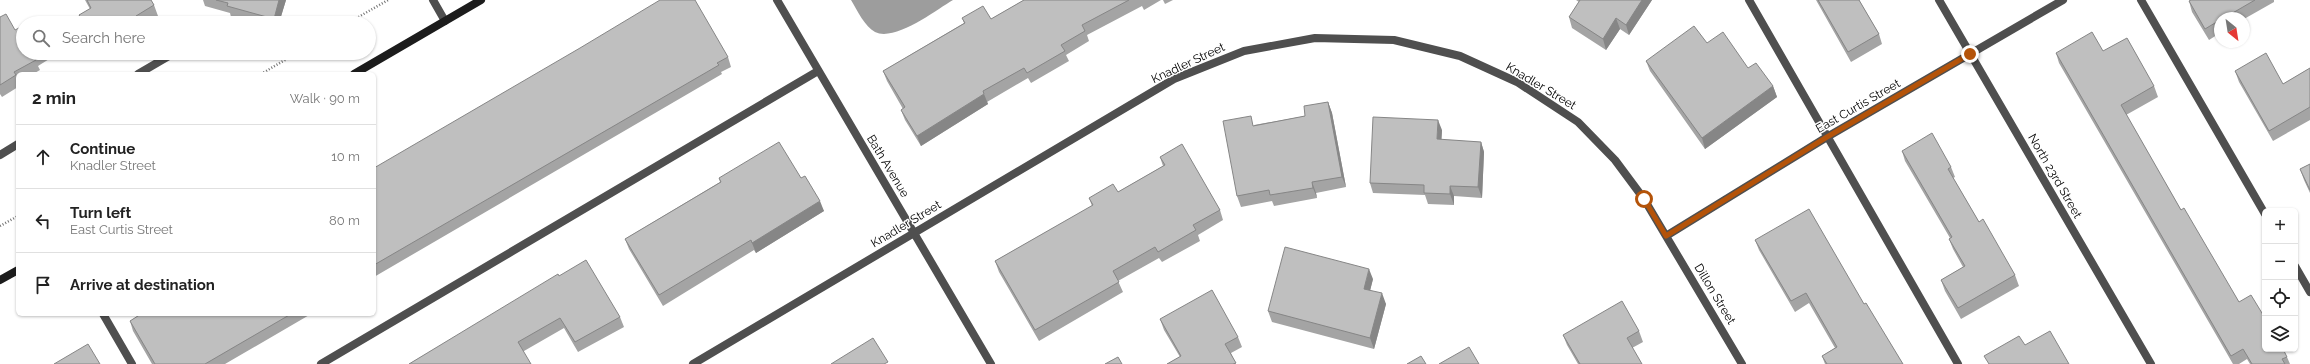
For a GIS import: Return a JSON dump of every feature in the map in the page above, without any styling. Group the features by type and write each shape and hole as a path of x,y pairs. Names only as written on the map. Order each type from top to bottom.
{"main road":[{"path":"357,72 481,0"},
{"path":"0,280 16,271"}],"street":[{"path":"433,0 445,21"},
{"name":"Bath Avenue","path":"776,0 991,364"},
{"path":"1749,0 1958,364"},
{"name":"North 23rd Street","path":"1940,0 2151,364"},
{"name":"East Curtis Street","path":"1666,236 1827,137 2063,0"},
{"path":"2141,0 2262,209"},
{"name":"Knadler Street","path":"692,364 1174,79 1244,51 1315,38 1394,40 1460,56 1517,82 1578,122 1615,160 1644,199 1666,236"},
{"path":"141,72 162,60"},
{"path":"321,364 818,71"},
{"path":"0,155 16,145"},
{"name":"Dillon Street","path":"1666,236 1742,364"},
{"path":"2298,271 2310,292"},
{"path":"104,316 132,364"}],"path":[{"path":"360,16 388,0"},
{"path":"264,72 285,60"},
{"path":"0,226 16,217"}],"shaded area":[{"path":"851,0 953,0 915,24 893,33 883,34 871,30"}],"building":[{"path":"87,0 151,0 154,5 136,16 80,16 91,8"},
{"path":"216,0 279,0 275,16 263,16 227,6 228,3"},
{"path":"660,0 695,0 728,57 717,63 719,65 376,264 376,167"},
{"path":"1024,0 1129,0 1082,25 1085,31 1061,45 1065,51 1027,73 1024,68 983,91 984,94 917,136 901,110 905,107 883,71 965,23 962,18 983,6 991,19"},
{"path":"1580,0 1642,0 1626,25 1616,18 1603,39 1569,17"},
{"path":"1818,0 1859,0 1879,34 1848,52"},
{"path":"2255,0 2234,12 2214,12 2214,24 2205,29 2189,1"},
{"path":"6,14 16,30 16,60 36,60 14,72 16,75 0,85 0,17"},
{"path":"1694,26 1707,43 1723,32 1748,68 1756,63 1773,86 1702,138 1646,61"},
{"path":"2092,32 2103,51 2127,38 2154,86 2121,105 2181,210 2184,208 2239,302 2251,295 2262,313 2262,352 2284,352 2287,357 2282,359 2285,364 2252,364 2243,349 2231,356 2056,53"},
{"path":"2266,53 2283,84 2310,68 2310,107 2269,131 2235,71"},
{"path":"1328,102 1342,177 1312,182 1313,188 1270,195 1269,190 1237,196 1223,121 1251,116 1253,126 1305,116 1304,106"},
{"path":"1373,117 1438,120 1437,139 1481,142 1478,187 1450,186 1450,194 1424,193 1424,185 1370,183"},
{"path":"1932,133 1951,167 1948,169 1979,222 1983,219 2015,275 1958,308 1941,280 1965,266 1949,239 1952,237 1902,151"},
{"path":"779,142 801,178 805,176 820,201 752,243 751,240 659,295 625,239 721,182 719,178"},
{"path":"1182,144 1220,210 1193,225 1196,230 1158,252 1155,247 1113,271 1119,282 1035,330 995,261 1093,205 1089,198 1113,184 1118,192 1165,165 1160,157"},
{"path":"2310,164 2310,190 2300,169"},
{"path":"1809,209 1864,304 1866,303 1903,364 1827,364 1822,356 1837,347 1806,293 1791,301 1755,240"},
{"path":"1285,247 1369,269 1364,289 1382,293 1370,338 1268,311"},
{"path":"586,260 620,317 575,342 560,318 518,342 531,364 409,364 558,274 559,276"},
{"path":"1212,290 1238,337 1225,344 1236,363 1167,364 1181,356 1160,319"},
{"path":"1622,301 1639,331 1627,338 1642,364 1580,364 1563,335"},
{"path":"138,316 288,316 205,364 155,364 130,321"},
{"path":"2050,331 2069,364 1989,364 1984,356 2019,336 2025,345"},
{"path":"873,338 888,362 884,364 831,364"},
{"path":"88,344 100,364 54,364"},
{"path":"1469,347 1479,364 1439,364"},
{"path":"1421,356 1426,364 1407,364"},
{"path":"1118,357 1122,364 1105,364"}],"route":[{"path":"1644,199 1666,236 1827,137 1970,54"}]}
